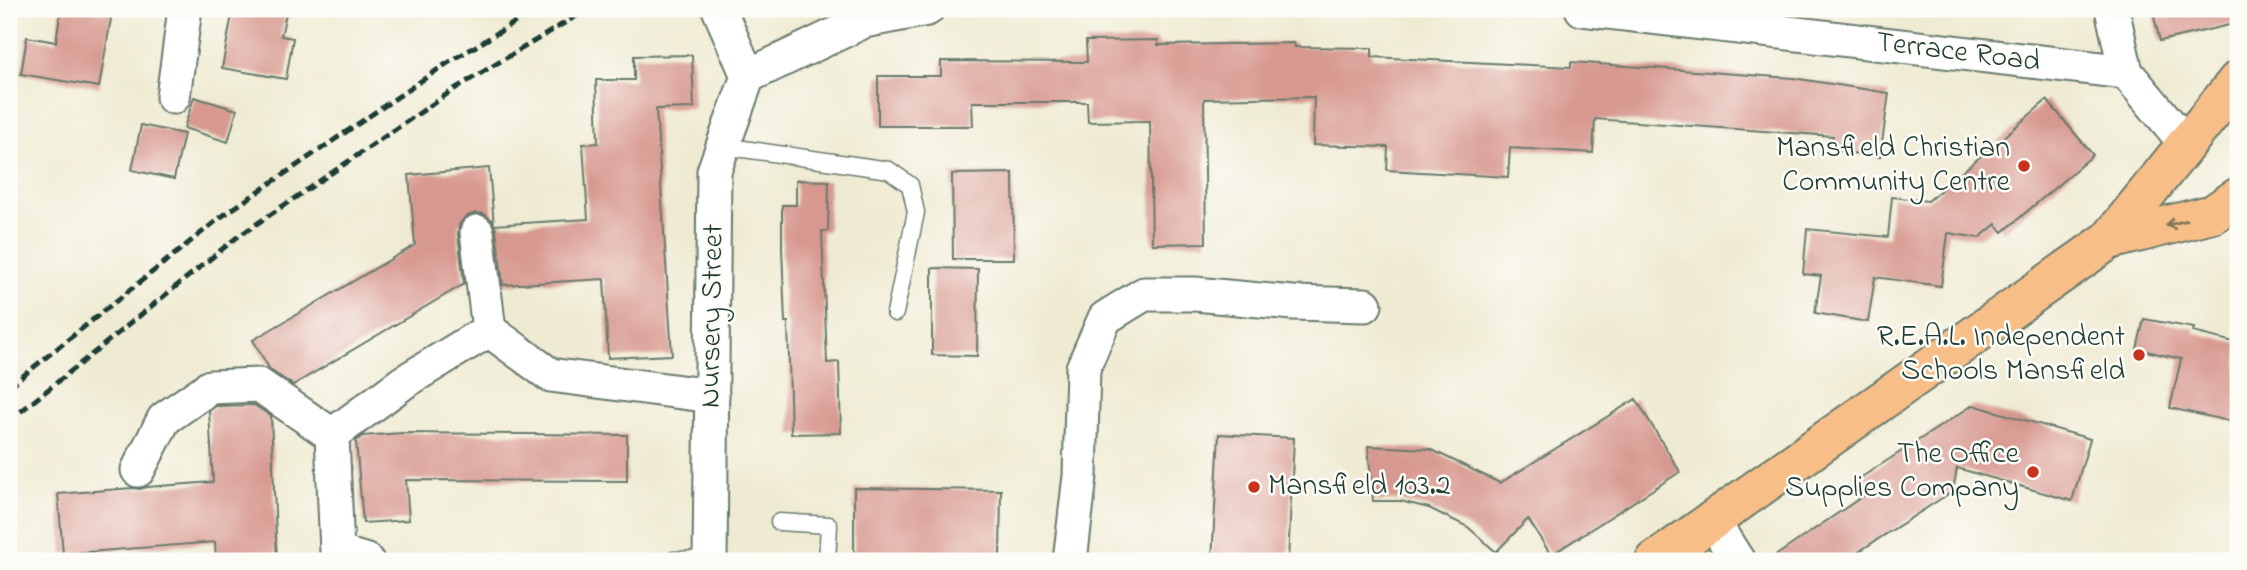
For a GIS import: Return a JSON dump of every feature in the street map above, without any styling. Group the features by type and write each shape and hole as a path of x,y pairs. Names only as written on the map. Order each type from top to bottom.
{"highway":[{"path":"1655,561 2109,240 2238,80"},
{"path":"2186,144 2238,123"},
{"path":"2109,240 2213,214 2238,197"}],"street":[{"path":"173,97 185,9"},
{"path":"719,9 748,76 864,21 927,9"},
{"name":"Terrace Road","path":"1582,9 2126,72"},
{"path":"2112,9 2126,72 2186,144"},
{"name":"Nursery Street","path":"710,560 714,170 748,76"},
{"path":"477,232 488,330 550,375 712,396"},
{"path":"1070,561 1080,476 1083,368 1105,318 1144,294 1195,294 1293,303 1364,305"},
{"path":"332,435 404,382 488,330"},
{"path":"138,470 164,419 210,387 259,385 332,435"},
{"path":"332,435 337,552 367,561"},
{"path":"1712,520 1738,561"}],"lane":[{"path":"723,146 889,170 910,185 916,212 895,313"},
{"path":"779,522 829,525 827,561"},
{"path":"673,560 710,560"}],"building":[{"path":"61,9 112,13 99,87 21,74 27,37 56,42"},
{"path":"233,9 287,9 281,36 293,38 286,79 222,68"},
{"path":"2152,9 2238,9 2238,23 2160,41"},
{"path":"1158,40 1158,45 1294,43 1295,47 1372,48 1372,57 1571,67 1571,62 1793,78 1889,93 1880,157 1831,150 1833,136 1595,119 1593,153 1510,148 1508,177 1387,170 1388,147 1313,145 1314,97 1204,99 1206,243 1152,244 1150,121 1088,122 1087,102 972,102 973,126 878,126 878,76 941,76 941,61 1087,62 1086,41"},
{"path":"692,55 694,108 656,109 672,355 608,358 604,279 503,285 494,225 588,219 583,144 598,143 596,80 634,80 634,56"},
{"path":"194,97 237,110 228,142 184,128"},
{"path":"2047,100 2093,155 2003,232 1996,224 1979,238 1948,233 1941,286 1875,277 1868,322 1815,313 1821,276 1803,274 1807,229 1888,237 1892,197 1928,201"},
{"path":"141,125 184,134 174,179 132,170"},
{"path":"489,168 494,224 484,214 475,213 465,217 459,225 464,284 293,385 270,370 253,340 415,245 409,175"},
{"path":"1013,173 1014,259 953,259 952,174"},
{"path":"796,180 829,181 828,231 822,231 827,363 839,362 841,433 791,434 782,205 796,205"},
{"path":"932,268 978,269 977,356 932,355"},
{"path":"2144,319 2194,328 2193,332 2238,343 2238,423 2170,408 2181,359 2137,349"},
{"path":"1636,399 1680,472 1551,555 1528,519 1496,552 1468,527 1429,508 1400,501 1373,501 1368,446 1430,449 1500,483"},
{"path":"254,405 271,416 277,561 216,561 215,542 63,554 58,494 213,482 209,411 216,406"},
{"name":"The Office Supplies Company","path":"1973,405 2090,439 2072,501 1957,468 1953,491 1844,561 1768,561 1863,496 1854,482"},
{"path":"402,433 627,435 627,481 406,480 409,520 363,523 356,441 363,436"},
{"name":"Mansfield 103.2","path":"1219,434 1294,438 1288,561 1212,561"},
{"path":"854,488 1001,490 1000,558 854,556"}],"railway":[{"path":"9,387 221,217 443,66 537,9"},
{"path":"9,421 236,238 456,88 588,9"}],"place":[{"name":"Mansfield Christian Community Centre","path":"2024,166"},
{"name":"R.E.A.L. Independent Schools Mansfield","path":"2139,355"},
{"name":"The Office Supplies Company","path":"2033,472"},
{"name":"Mansfield 103.2","path":"1254,487"}]}
